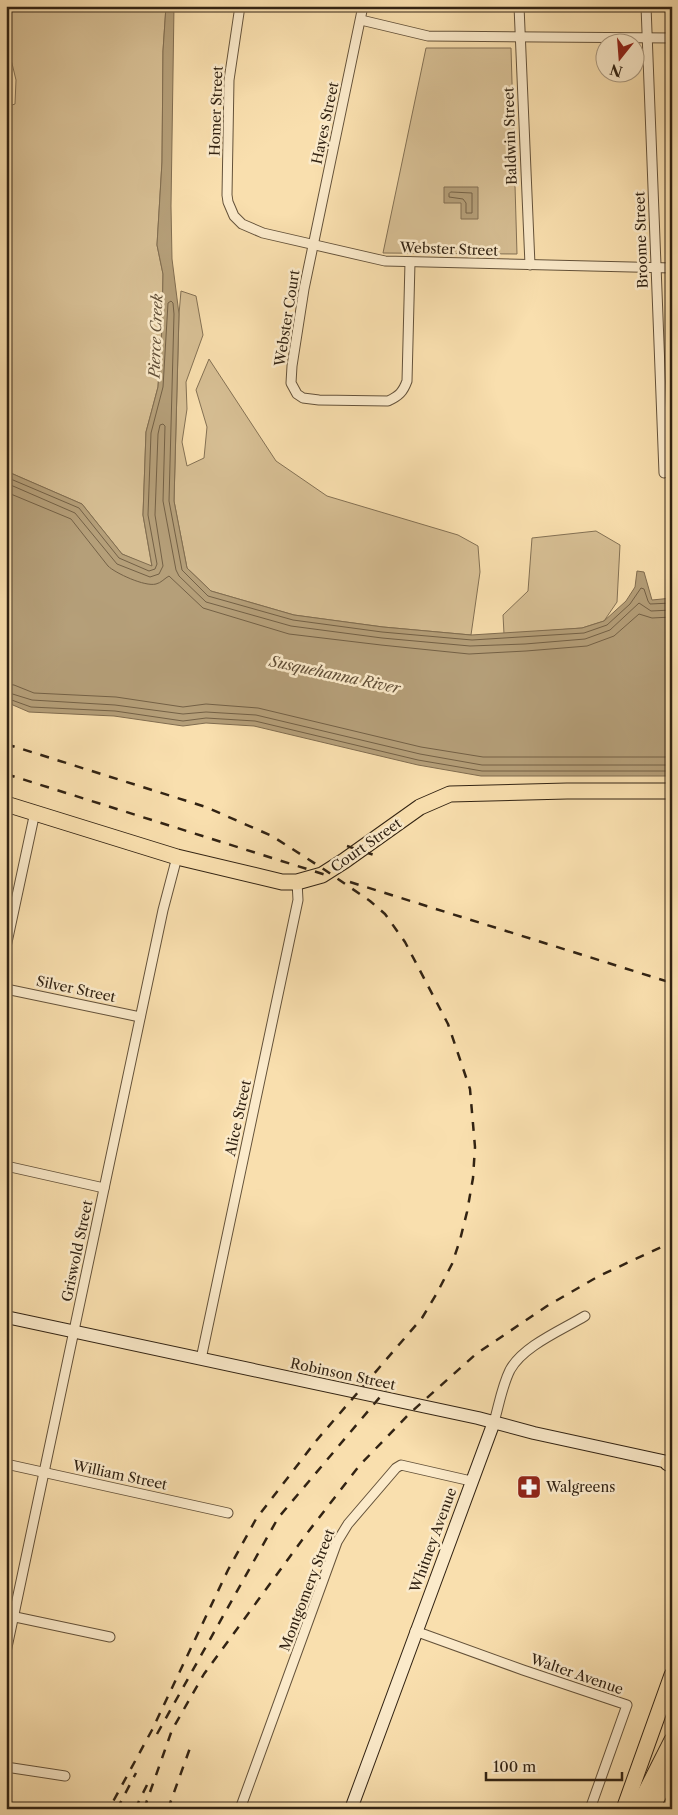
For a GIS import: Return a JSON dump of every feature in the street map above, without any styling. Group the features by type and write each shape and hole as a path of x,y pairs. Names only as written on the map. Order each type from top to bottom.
{"main road":[{"name":"Court Street","path":"6,804 177,857 272,881 298,882 314,878 335,868 420,806 450,794 672,791"},
{"path":"624,1809 672,1675"},
{"path":"638,1809 672,1740"},
{"path":"651,1809 672,1771"}],"street":[{"name":"Homer Street","path":"234,216 227,195 229,80 240,6"},
{"name":"Hayes Street","path":"314,244 364,6"},
{"name":"Baldwin Street","path":"519,6 530,265"},
{"name":"Broome Street","path":"646,6 664,473"},
{"path":"361,20 421,36 672,38"},
{"name":"Webster Street","path":"234,216 242,224 263,233 385,261 672,268"},
{"name":"Webster Court","path":"314,244 304,289 292,366 291,382 297,394 303,398 388,402 404,391 407,380 410,262"},
{"path":"6,947 35,812"},
{"name":"Griswold Street","path":"6,1652 10,1616 44,1472 163,910 177,857"},
{"name":"Alice Street","path":"201,1359 298,900 298,882"},
{"name":"Silver Street","path":"6,989 140,1017"},
{"path":"6,1166 104,1188"},
{"name":"Whitney Avenue","path":"351,1809 415,1631 494,1422 506,1381 514,1364 538,1344 586,1316"},
{"name":"Robinson Street","path":"6,1317 494,1422 671,1464"},
{"name":"William Street","path":"6,1464 228,1513"},
{"name":"Montgomery Street","path":"240,1809 337,1542 348,1524 396,1468 401,1465 471,1481"},
{"path":"10,1616 110,1637"},
{"name":"Walter Avenue","path":"415,1631 627,1705 590,1809"},
{"path":"6,1767 65,1776"}],"shaded area":[{"path":"6,6 166,6 163,51 162,162 157,245 163,274 162,327 158,387 146,432 143,515 152,567 122,554 82,504 6,471 6,107 15,104 16,80 6,30"},
{"path":"426,48 511,48 517,254 383,253"},
{"path":"181,291 196,296 203,335 186,382 187,409 182,442 187,466 204,458 207,427 196,390 209,359 276,461 327,496 458,535 478,546 480,572 471,635 383,627 294,615 211,591 187,568 174,501"},
{"path":"596,531 620,545 617,602 604,621 582,628 504,634 503,615 528,591 532,538"}],"water":[{"name":"Susquehanna River","path":"166,6 174,6 171,206 172,259 179,314 174,501 187,568 211,591 294,615 383,627 471,635 582,628 604,621 626,601 635,587 637,571 644,572 652,600 672,598 672,776 481,776 418,765 254,726 206,723 183,726 114,716 29,712 6,702 6,471 82,504 122,554 152,566 143,515 146,432 158,387 162,327 163,274 157,245 162,162 163,51"},
{"path":"444,187 478,187 478,219 461,219 461,203 444,203"}],"railway":[{"path":"6,744 206,807 272,836 370,901 385,914 405,942 448,1024 470,1089 475,1147 473,1178 467,1212 452,1264 422,1318 316,1441 256,1519 228,1570 152,1730 109,1809"},
{"path":"6,774 326,875"},
{"path":"347,846 380,857"},
{"path":"350,882 672,983"},
{"path":"144,1809 172,1730 204,1674 359,1466 409,1414 476,1354 547,1306 599,1276 672,1242"},
{"path":"157,1734 278,1518 396,1378"},
{"path":"168,1809 190,1748"},
{"path":"117,1809 136,1773"},
{"path":"135,1809 147,1785"}],"place":[{"name":"Walgreens","path":"529,1487"}],"water label":[{"name":"Pierce Creek","path":"156,336"}]}
